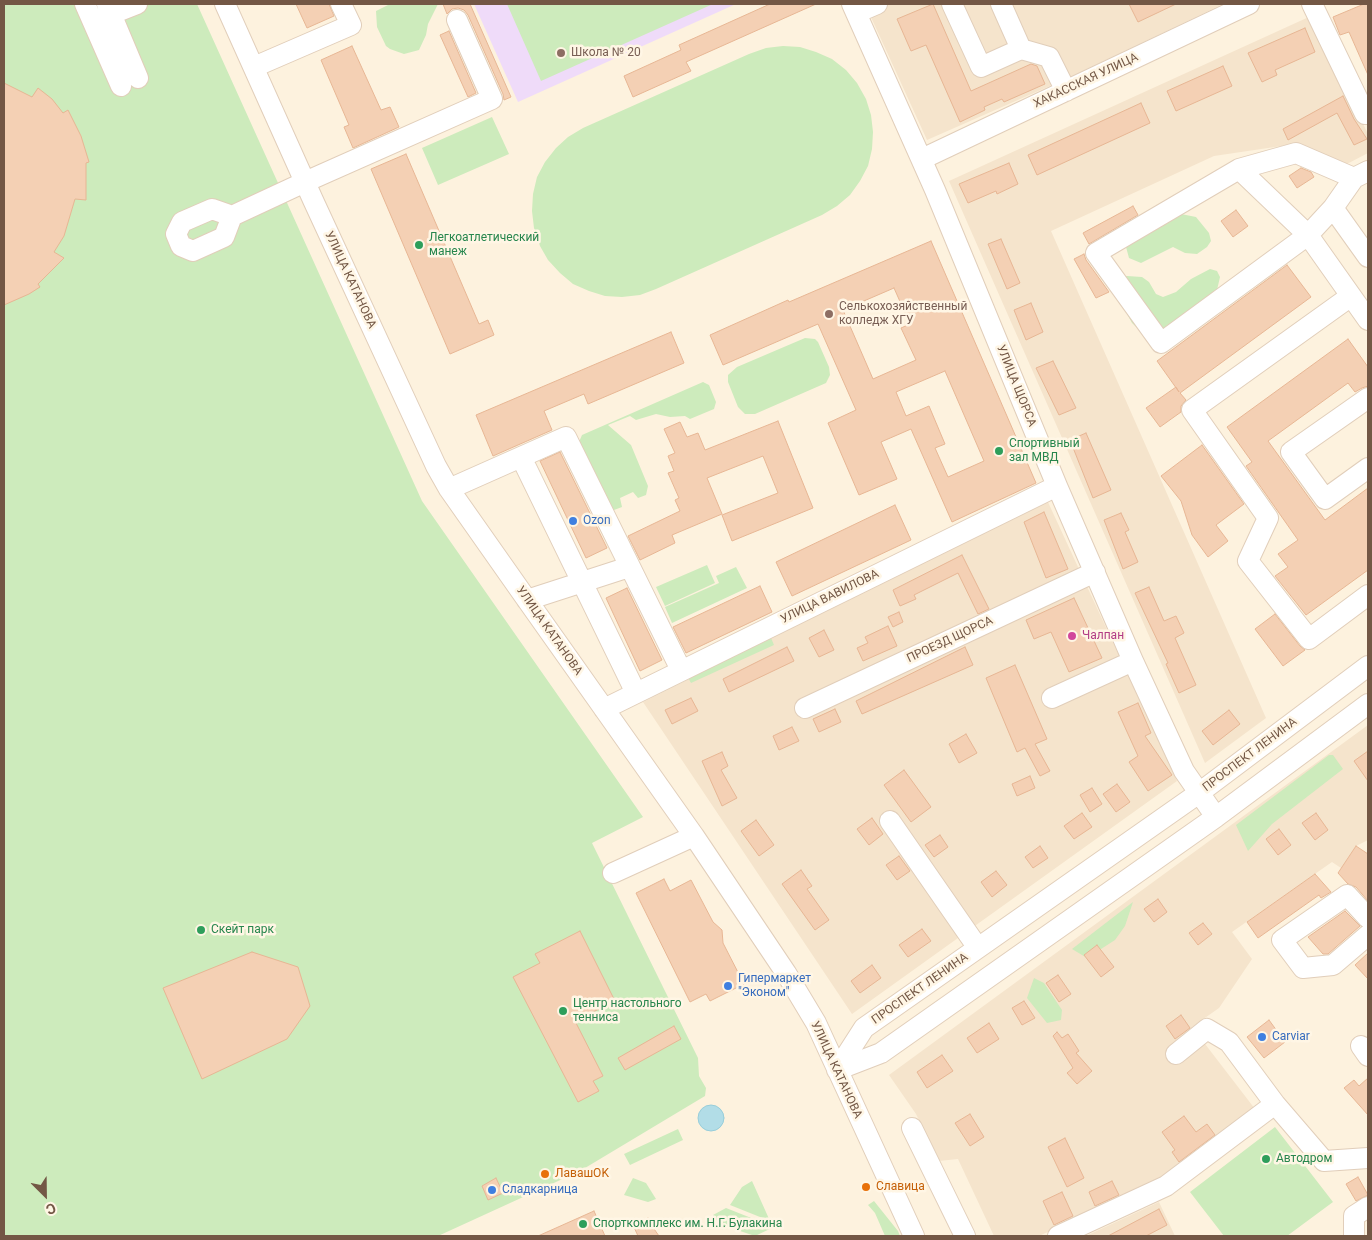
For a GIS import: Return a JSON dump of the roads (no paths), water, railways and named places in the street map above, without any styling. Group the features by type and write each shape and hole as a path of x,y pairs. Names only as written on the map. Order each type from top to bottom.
{"street":[{"path":"109,9 129,82 89,13 109,9 136,4"},
{"name":"УЛИЦА КАТАНОВА","path":"225,4 436,466 527,600 694,836 786,973 816,1023 914,1236"},
{"path":"254,67 351,25 341,4"},
{"path":"854,8 878,4"},
{"path":"952,4 981,67 1021,49 1049,57 1066,91"},
{"path":"1001,4 1021,49"},
{"name":"ХАКАССКАЯ УЛИЦА","path":"922,159 1249,4"},
{"path":"1312,4 1365,114 1368,113"},
{"name":"УЛИЦА ЩОРСА","path":"854,8 922,159 1058,486 1133,660 1184,771 1216,817"},
{"path":"232,216 492,99 456,20"},
{"path":"1296,153 1361,174 1308,235 1161,343 1096,253 1239,169 1296,153"},
{"path":"1239,169 1308,235 1368,320"},
{"path":"1333,208 1368,257"},
{"path":"1351,296 1192,410 1268,518 1248,561 1309,639 1368,595"},
{"path":"1368,398 1292,452 1325,499 1368,468"},
{"path":"450,489 566,437 681,670"},
{"path":"521,457 636,693"},
{"name":"УЛИЦА ВАВИЛОВА","path":"604,709 1058,486"},
{"path":"527,600 629,567"},
{"name":"ПРОЕЗД ЩОРСА","path":"805,708 1095,572"},
{"path":"1052,698 1133,660"},
{"name":"ПРОСПЕКТ ЛЕНИНА","path":"838,1070 864,1028 1199,793 1368,666"},
{"path":"838,1070 881,1053 1216,817 1368,704"},
{"path":"890,821 978,948"},
{"path":"613,873 694,836"},
{"path":"1368,918 1347,895 1282,940 1303,968 1333,965 1368,934"},
{"path":"1176,1054 1207,1029 1229,1042 1275,1104 1324,1161 1368,1158"},
{"path":"1058,1236 1166,1186 1275,1104"},
{"path":"912,1128 965,1236"},
{"path":"1354,1236 1354,1216 1368,1207"}],"water":[{"path":"711,1105 720,1109 724,1118 720,1127 711,1131 702,1127 698,1118 702,1109"}],"place":[{"name":"Школа № 20","path":"561,53"},
{"name":"Легкоатлетический манеж","path":"419,245"},
{"name":"Селькохозяйственный колледж ХГУ","path":"829,314"},
{"name":"Спортивный зал МВД","path":"999,451"},
{"name":"Ozon","path":"573,521"},
{"name":"Чалпан","path":"1072,636"},
{"name":"Скейт парк","path":"201,930"},
{"name":"Гипермаркет \"Эконом\"","path":"728,986"},
{"name":"Центр настольного тенниса","path":"563,1011"},
{"name":"Carviar","path":"1262,1037"},
{"name":"Автодром","path":"1266,1159"},
{"name":"ЛавашOK","path":"545,1174"},
{"name":"Славица","path":"866,1187"},
{"name":"Сладкарница","path":"492,1190"},
{"name":"Спорткомплекс им. Н.Г. Булакина","path":"583,1224"}]}
